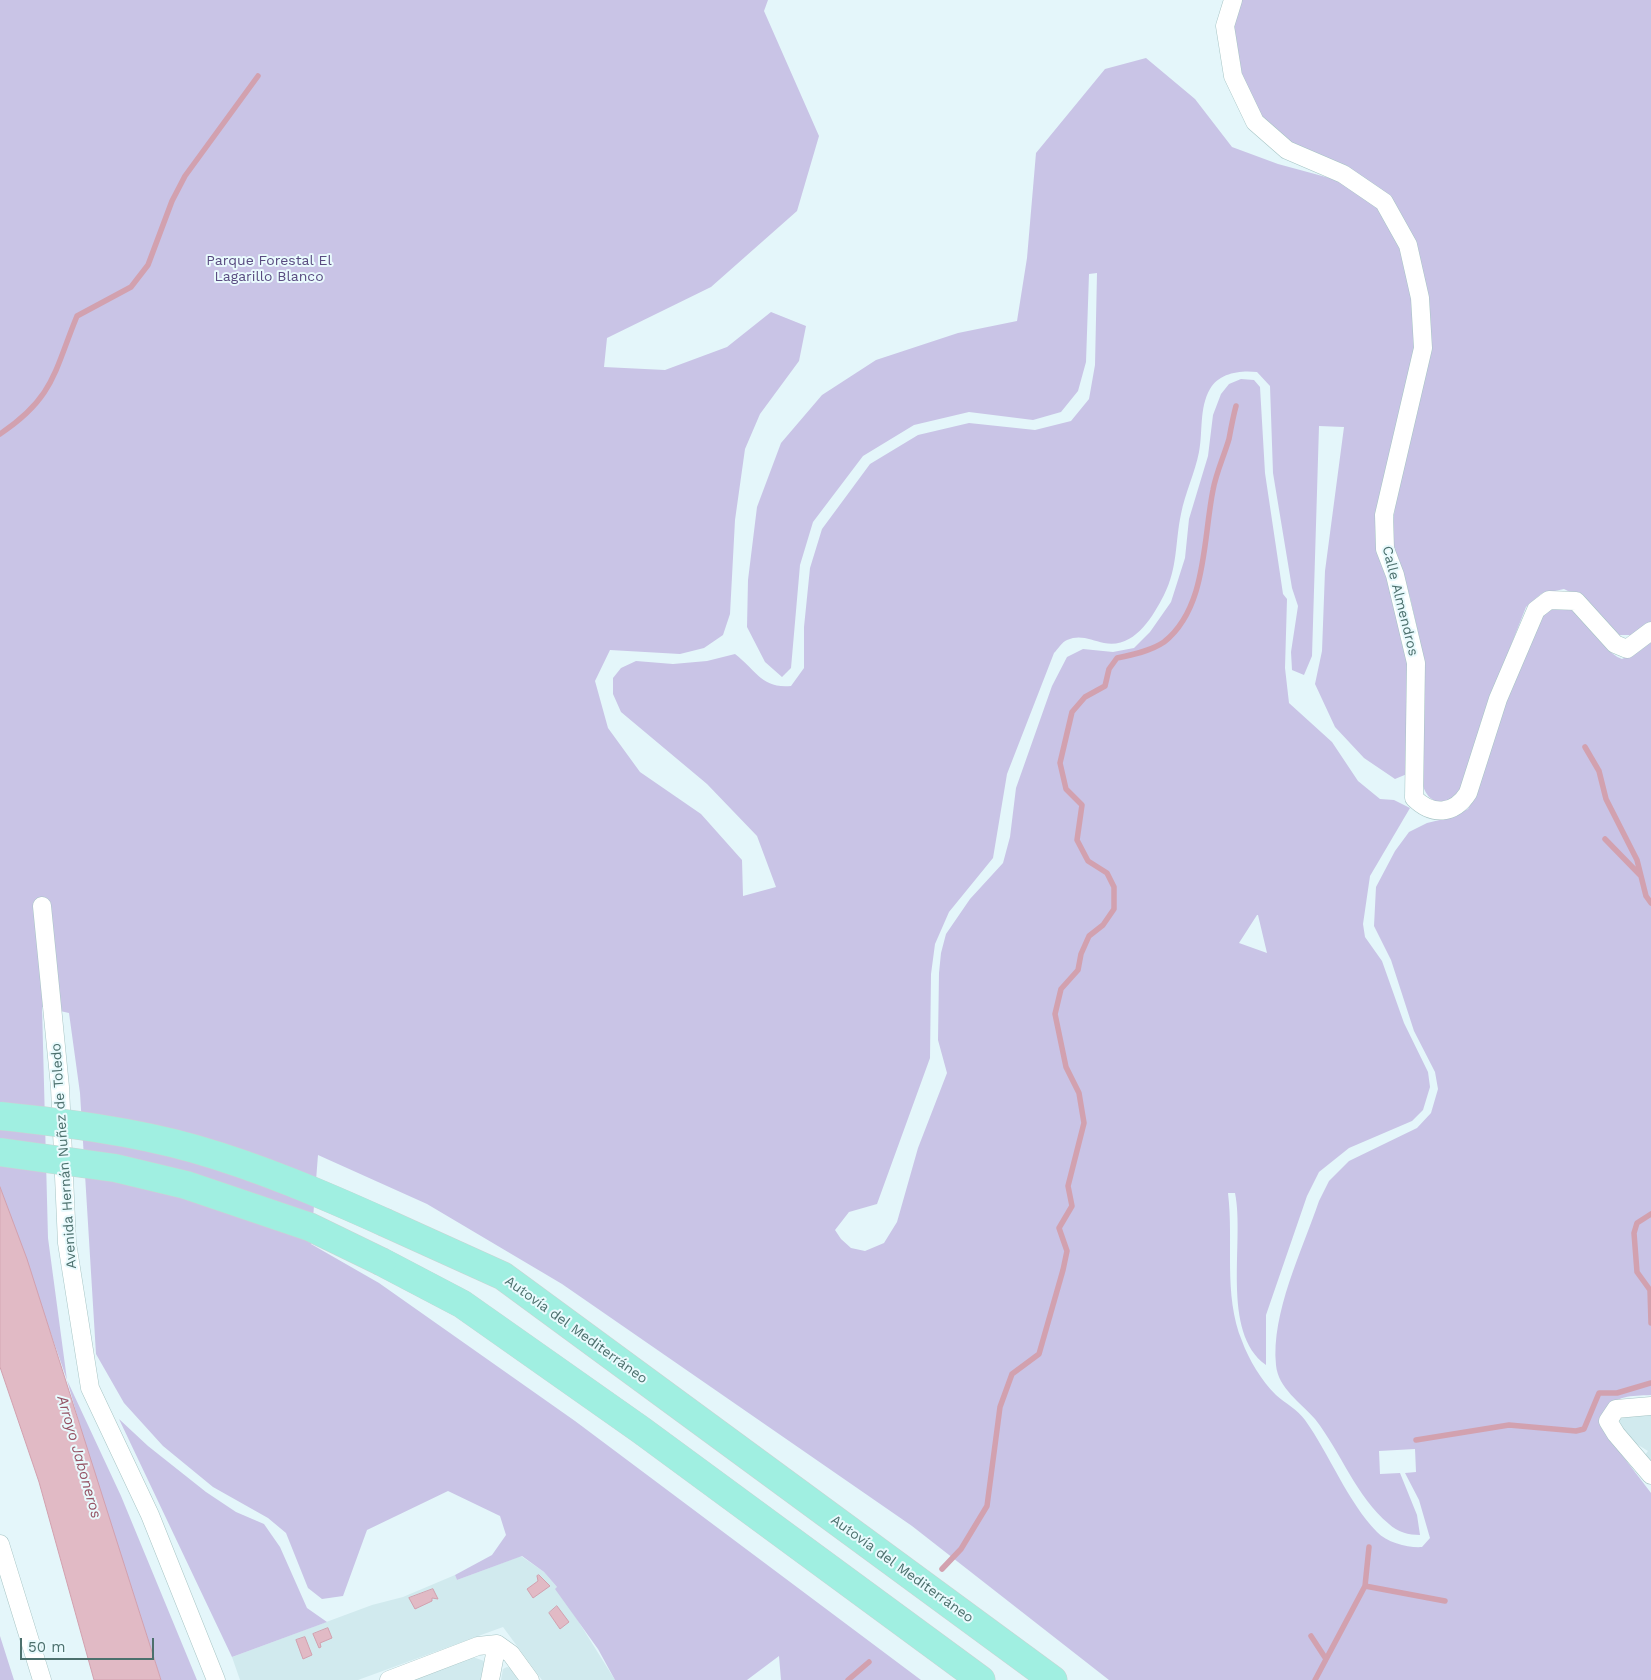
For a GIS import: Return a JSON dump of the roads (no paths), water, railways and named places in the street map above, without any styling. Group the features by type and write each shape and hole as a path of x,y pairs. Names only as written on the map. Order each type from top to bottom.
{"highway":[{"name":"Autovía del Mediterráneo","path":"0,1116 120,1132 195,1149 314,1190 503,1276 1053,1680"},
{"path":"0,1152 115,1168 186,1185 310,1227 462,1304 641,1430 981,1680"}],"street":[{"name":"Calle Almendros","path":"1233,0 1225,26 1233,76 1255,122 1287,150 1343,174 1384,202 1408,244 1420,298 1423,348 1384,516 1385,548 1395,575 1416,664 1414,798 1423,807 1446,811 1461,804 1468,793 1498,699 1536,610 1548,600 1576,601 1615,644 1627,649 1651,631"},
{"name":"Avenida Hernán Nuñez de Toledo","path":"42,906 60,1087 67,1243 90,1388 150,1515 216,1680"},
{"path":"1651,1406 1616,1409 1608,1421 1616,1434 1651,1476"},
{"path":"0,1544 42,1680"},
{"path":"490,1680 497,1644"},
{"path":"389,1680 478,1646 497,1644 511,1654 530,1680"}],"water":[{"name":"Arroyo Jaboneros","path":"0,1187 27,1259 161,1680 94,1680 39,1482 0,1367"},
{"path":"539,1575 550,1586 533,1598 527,1589 538,1581 537,1576"},
{"path":"433,1589 438,1599 432,1598 432,1601 415,1609 409,1598"},
{"path":"557,1606 569,1622 560,1629 549,1613"},
{"path":"328,1628 332,1638 320,1643 321,1647 319,1648 313,1634"},
{"path":"305,1637 312,1655 303,1659 296,1640"}],"waterway":[{"path":"0,434 18,421 42,396 57,368 77,316 131,287 148,265 172,201 185,176 258,76"},
{"path":"942,1569 961,1549 987,1506 1000,1407 1012,1374 1039,1354 1067,1251 1059,1228 1072,1206 1068,1186 1084,1123 1079,1093 1066,1067 1055,1014 1061,989 1078,970 1081,954 1089,936 1103,925 1114,909 1114,887 1107,873 1088,861 1077,840 1082,805 1066,789 1060,763 1072,712 1085,697 1105,686 1109,669 1117,658 1147,650 1164,642 1178,628 1188,611 1196,592 1201,572 1214,484 1229,439 1236,406"},
{"path":"1585,747 1599,771 1606,799 1637,860 1646,896 1651,903"},
{"path":"1605,839 1640,875"},
{"path":"1651,1214 1637,1223 1634,1233 1637,1272 1650,1290 1651,1323"},
{"path":"1416,1440 1509,1425 1576,1431 1584,1429 1599,1393 1617,1393 1651,1383"},
{"path":"1315,1680 1365,1586 1369,1547"},
{"path":"1365,1586 1445,1601"},
{"path":"1311,1636 1326,1659"},
{"path":"848,1680 869,1662"}],"park label":[{"name":"Parque Forestal El Lagarillo Blanco","path":"269,270"}]}
